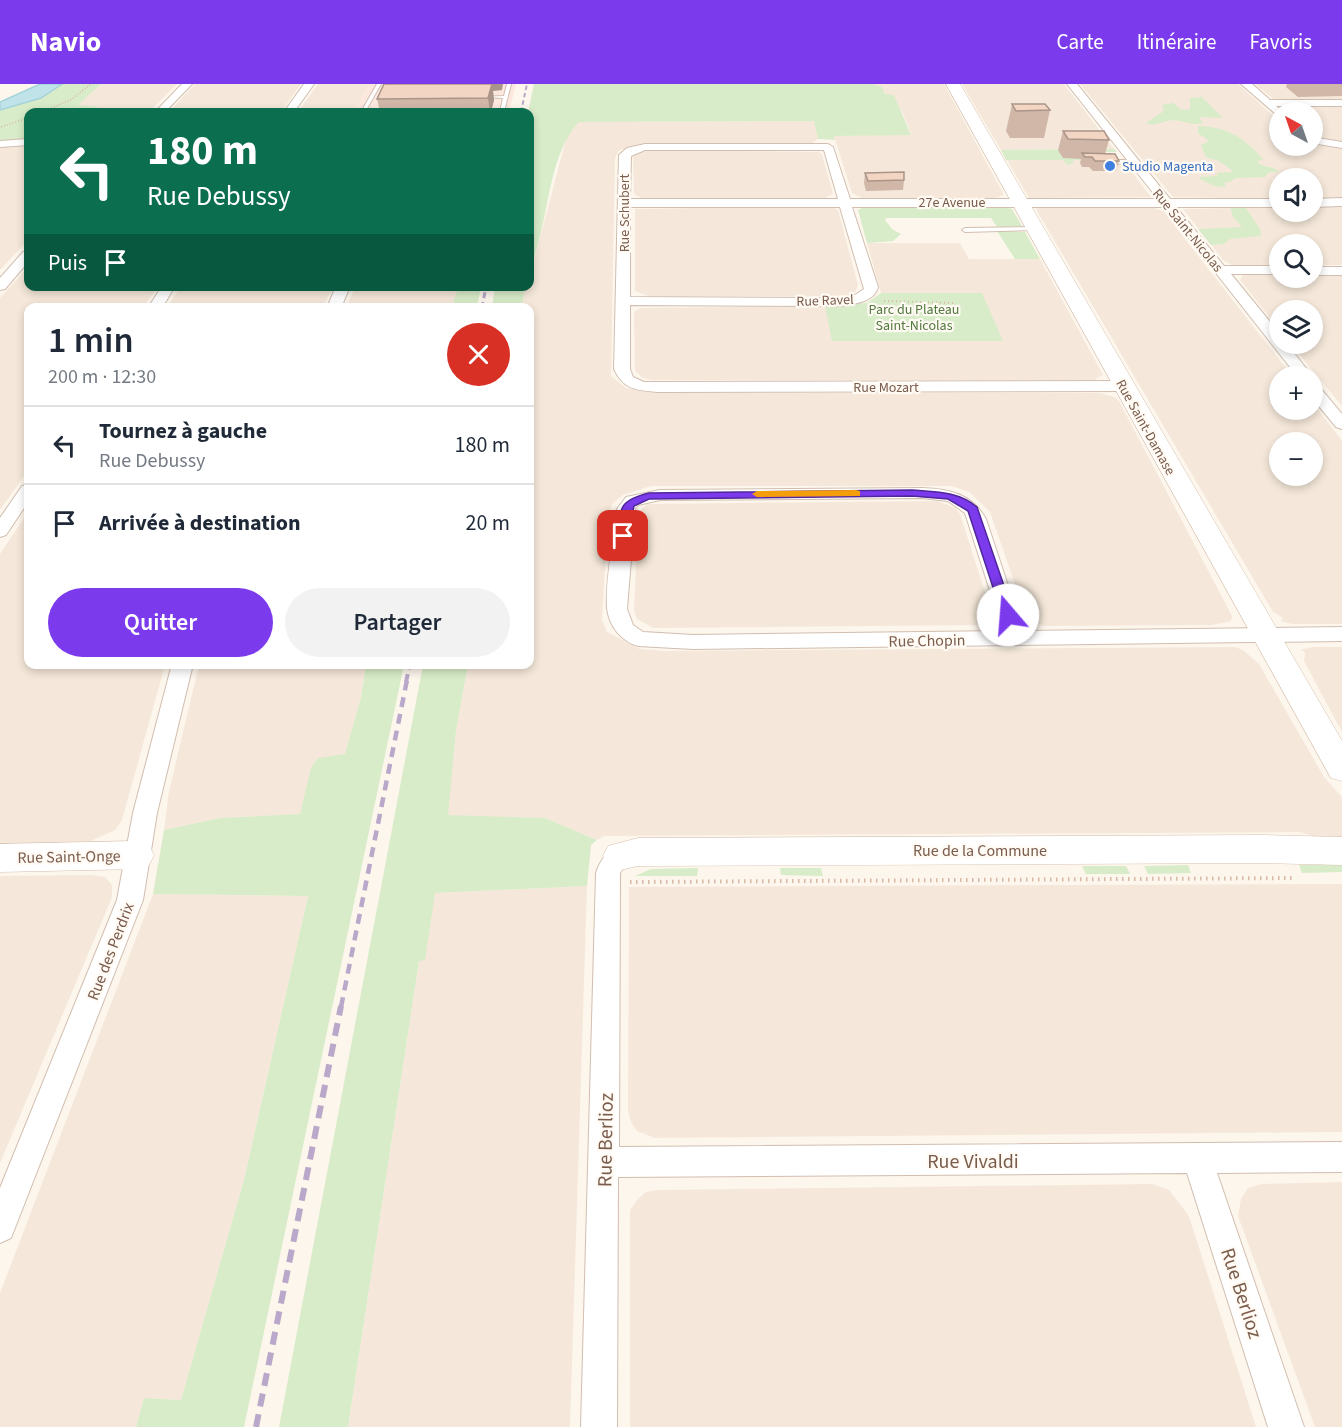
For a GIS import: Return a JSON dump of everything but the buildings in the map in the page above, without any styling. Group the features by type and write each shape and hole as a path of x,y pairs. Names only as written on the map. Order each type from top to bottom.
{"street":[{"path":"164,108 187,84"},
{"path":"293,108 309,84"},
{"name":"Rue Saint-Damase","path":"953,84 1263,634 1342,769"},
{"name":"Rue Saint-Nicolas","path":"1072,84 1297,366"},
{"path":"1246,84 1267,103 1342,103"},
{"path":"0,144 24,142"},
{"path":"1323,142 1342,145"},
{"name":"Rue Ravel","path":"624,301 833,302 866,297 871,287 828,147"},
{"name":"Rue Schubert","path":"649,387 631,382 622,369 625,156 635,149 828,147"},
{"path":"1323,203 1342,202"},
{"name":"27e Avenue","path":"624,203 1269,203"},
{"path":"0,286 24,259"},
{"path":"1220,270 1269,270"},
{"path":"1323,271 1342,271"},
{"name":"Rue Mozart","path":"649,387 1124,386"},
{"path":"1323,401 1342,424"},
{"name":"Rue Chopin","path":"1016,639 973,509 957,499 922,493 669,495 649,496 632,501 625,514 617,601 618,616 624,629 639,639 673,642 1016,639 1342,634"},
{"path":"0,531 24,496"},
{"name":"Rue des Perdrix","path":"0,1227 130,900 145,813 182,669"},
{"name":"Rue de la Commune","path":"627,869 638,852 1250,849 1342,851"},
{"name":"Rue Saint-Onge","path":"0,858 137,855"},
{"name":"Rue Berlioz","path":"599,1427 608,873 610,866 627,869"},
{"name":"Rue Vivaldi","path":"605,1162 1198,1160 1342,1157"},
{"name":"Rue Berlioz","path":"1198,1160 1286,1427"}],"lane":[{"path":"365,108 379,84"},
{"path":"503,108 509,84"},
{"path":"493,90 506,96"},
{"path":"476,98 506,96"},
{"path":"1102,155 1131,158"},
{"path":"1105,162 1131,158"},
{"path":"965,230 1034,229"}],"path":[{"path":"52,108 72,99 90,84"},
{"path":"0,128 24,119"},
{"path":"866,297 893,302 954,303"},
{"name":"Rue de la Commune","path":"627,869 1302,878"}],"shaded area":[{"path":"101,84 177,84 153,108 74,108"},
{"path":"195,84 301,84 284,108 173,108"},
{"path":"318,84 370,84 356,108 301,108"},
{"path":"370,84 516,84 510,108 356,108"},
{"path":"872,84 944,84 1004,195 995,198 862,198 852,193 834,136 911,134 902,112 882,90"},
{"path":"962,84 1064,84 1114,149 1001,150"},
{"path":"1080,84 1238,84 1269,112 1269,156 1323,156 1323,146 1342,149 1342,198 1323,199 1323,168 1269,168 1269,199 1173,197"},
{"path":"1254,84 1342,84 1342,100 1275,100"},
{"path":"1323,106 1342,106 1342,142 1323,139"},
{"path":"814,121 818,139 812,143 641,144 618,151 615,159 611,376 626,388 654,393 1099,393 1114,397 1119,401 1232,616 1231,621 1212,625 1044,626 1034,622 1026,616 990,512 969,492 952,486 651,486 623,495 613,503 608,513 602,620 607,632 640,649 665,651 1235,647 1243,650 1259,664 1324,777 1342,797 1342,840 1322,839 1300,832 604,836 597,840 545,818 447,816 456,731 467,669 534,669 534,303 523,303 524,291 534,291 534,258 567,135 579,122"},
{"path":"24,145 24,244 0,270 0,147"},
{"path":"646,150 819,152 822,154 833,194 825,198 641,198 634,194 633,156"},
{"path":"1122,159 1151,197 1029,198 1007,160"},
{"path":"830,206 838,210 858,285 855,293 843,296 648,296 635,291 635,209"},
{"path":"1342,206 1342,265 1323,265 1323,234 1269,234 1269,265 1232,265 1224,261 1183,209 1269,207 1269,222 1323,222 1323,207"},
{"path":"1043,207 1152,207 1164,212 1269,347 1269,354 1275,354 1284,366 1269,366 1269,420 1323,420 1323,416 1342,441 1342,624 1292,624 1281,621 1283,618 1273,612 1036,208"},
{"path":"867,243 960,243 969,259 1040,259 1103,375 1094,380 652,380 643,378 635,371 634,316 635,311 641,308 825,306 833,341 982,293 881,293"},
{"path":"24,271 24,291 155,291 146,303 24,303 24,476 0,510 0,298"},
{"path":"1243,275 1269,275 1269,288 1323,288 1323,276 1342,275 1342,406 1323,383 1323,366 1309,366 1299,354 1323,354 1323,300 1269,300 1269,316 1240,280"},
{"path":"178,291 331,291 325,303 170,303"},
{"path":"353,291 457,291 453,303 348,303"},
{"path":"938,501 955,508 960,514 993,617 991,622 983,625 653,628 637,619 634,611 638,513 647,504"},
{"path":"24,518 24,669 164,669 122,820 115,830 91,841 0,843 0,554"},
{"path":"1313,647 1342,647 1342,732 1304,661 1305,652 1300,650"},
{"path":"198,669 365,669 361,697 329,813 220,818 164,830 169,791"},
{"path":"92,875 105,877 112,885 112,897 0,1163 0,876"},
{"path":"1342,884 1342,1132 655,1138 637,1131 631,1122 628,1111 629,887"},
{"path":"587,886 570,1427 348,1427 419,961 435,893"},
{"path":"153,894 308,896 244,1180 181,1400 144,1398 136,1427 0,1427 0,1293"},
{"path":"1342,1182 1342,1427 1315,1427 1238,1216 1241,1199 1248,1188 1261,1184"},
{"path":"1152,1184 1169,1190 1189,1216 1256,1427 630,1427 630,1210 646,1192 657,1190"}],"green space":[{"path":"62,84 101,84 78,105 98,108 24,108 24,139 0,141 0,110 41,98"},
{"path":"534,84 872,84 882,87 885,94 894,95 911,135 834,136 835,140 818,139 814,121 579,122 568,136 560,153 534,256 534,108 529,108"},
{"path":"1202,97 1223,118 1199,117 1203,123 1199,124 1174,120 1154,124 1146,123 1164,111 1162,105 1173,103 1180,109 1190,110 1190,98"},
{"path":"1198,126 1226,131 1242,139 1263,159 1257,162 1274,168 1269,168 1265,177 1235,178 1230,182 1225,182 1225,187 1214,186 1200,177 1234,172 1219,161 1206,157 1201,145 1209,141 1198,133"},
{"path":"1114,149 1117,152 1100,152 1082,158 1105,160 1072,160 1074,162 1068,165 1063,160 1006,160 1001,150"},
{"path":"866,206 1001,206 1012,209 1022,226 997,227 991,218 886,218 885,220 892,229 901,234 893,241 867,243 858,210"},
{"path":"1230,207 1245,207 1260,229 1261,236 1230,239 1224,244 1211,245 1198,229 1242,227 1233,217"},
{"path":"997,231 1025,232 1040,259 1015,259"},
{"path":"457,291 480,291 478,303 453,303"},
{"path":"494,291 524,291 523,303 493,303"},
{"name":"Parc du Plateau Saint-Nicolas","path":"881,293 982,293 1003,341 832,341 825,306 867,303"},
{"path":"365,669 403,669 244,1427 136,1427 144,1398 181,1400 244,1180 308,896 153,894 164,830 220,818 300,814 311,768 318,758 345,754 361,697"},
{"path":"422,669 467,669 456,731 448,815 545,818 597,840 591,845 587,886 435,893 425,960 419,961 348,1427 279,1427"},
{"path":"1188,865 1191,873 1148,874 1144,866"},
{"path":"1299,865 1342,865 1342,872 1302,873"},
{"path":"1082,866 1126,866 1130,874 1086,874"},
{"path":"698,868 697,876 635,876 651,869"},
{"path":"780,868 821,868 823,876 781,875"}],"water":[{"path":"40,84 62,84 41,98 0,110 0,102"}],"railway":[{"path":"522,108 527,84"},
{"path":"483,303 485,291"},
{"path":"406,682 409,669"},
{"path":"341,1007 407,680"},
{"path":"256,1427 341,1006"}],"slow traffic":[{"path":"757,494 856,493"}],"place":[{"name":"Studio Magenta","path":"1110,166"}],"route":[{"path":"623,536 628,505 632,501 649,496 912,493 949,496 963,501 973,509 1008,615"}]}
